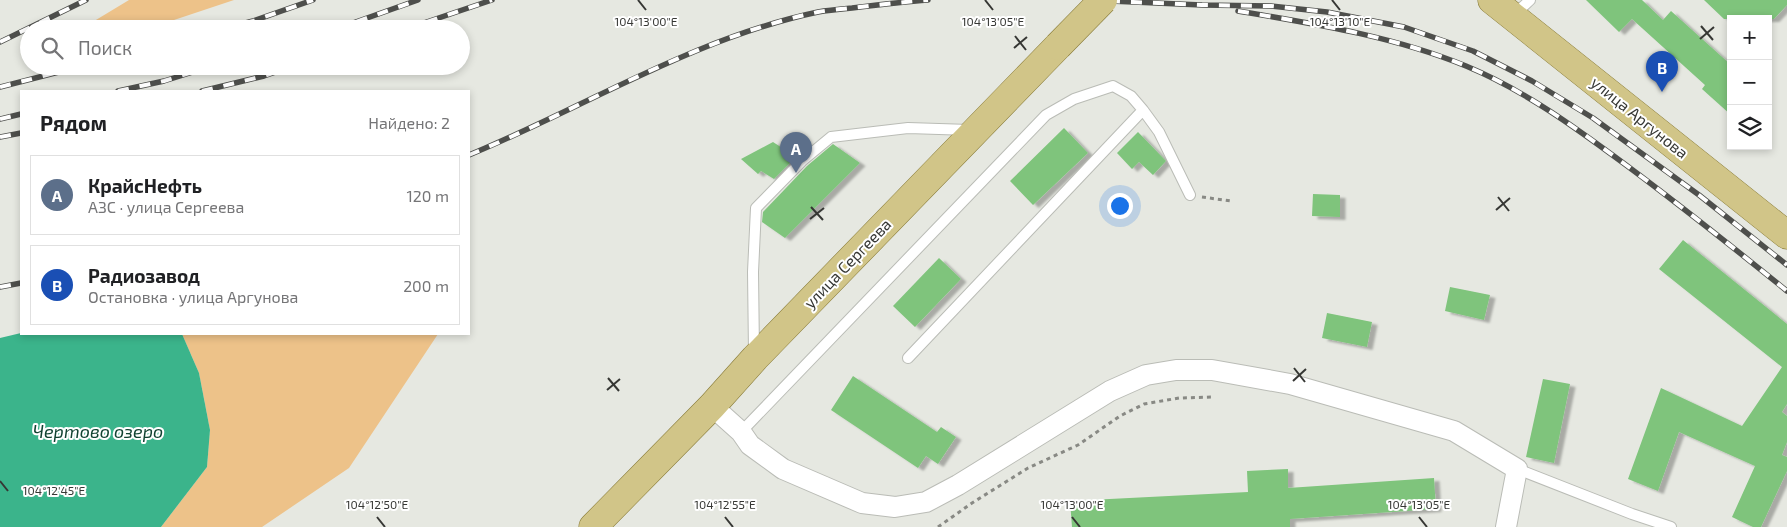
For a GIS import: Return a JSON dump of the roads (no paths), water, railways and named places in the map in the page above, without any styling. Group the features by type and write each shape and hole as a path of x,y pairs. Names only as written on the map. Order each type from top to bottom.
{"main road":[{"name":"улица Сергеева","path":"593,527 1103,0"},
{"name":"улица Аргунова","path":"1512,5 1787,235"}],"street":[{"path":"712,406 741,432 750,445 783,468 862,503 895,507 926,502 942,494 1110,391 1146,375 1176,370 1212,370 1290,384 1454,431 1517,469 1506,527"}],"lane":[{"path":"741,432 1046,115 1074,99 1113,86 1131,96 1159,132 1190,195"},
{"path":"908,358 1143,110"},
{"path":"755,358 752,272 756,208 802,161 831,137 908,128 976,130"},
{"path":"1517,469 1632,514 1671,527"}],"water":[{"name":"Чертово озеро","path":"20,333 20,335 182,335 199,373 210,430 207,467 161,527 0,527 0,338"}],"railway":[{"path":"45,20 86,0"},
{"path":"256,20 313,0"},
{"path":"361,20 418,0"},
{"path":"433,20 492,0"},
{"path":"470,155 640,75 727,39 772,24 818,12 928,0"},
{"path":"1087,0 1271,6 1327,12 1404,27 1473,51 1532,81 1593,118 1699,195 1787,265"},
{"path":"1238,11 1325,26 1382,39 1466,66 1508,86 1588,137 1787,291"},
{"path":"0,42 20,32"},
{"path":"0,87 47,75"},
{"path":"123,90 183,75"},
{"path":"206,90 267,75"},
{"path":"0,119 20,114"},
{"path":"0,137 20,133"},
{"path":"0,287 20,283"}],"place":[{"name":"Радиозавод","path":"1662,92"},
{"name":"КрайсНефть","path":"796,173"}]}
